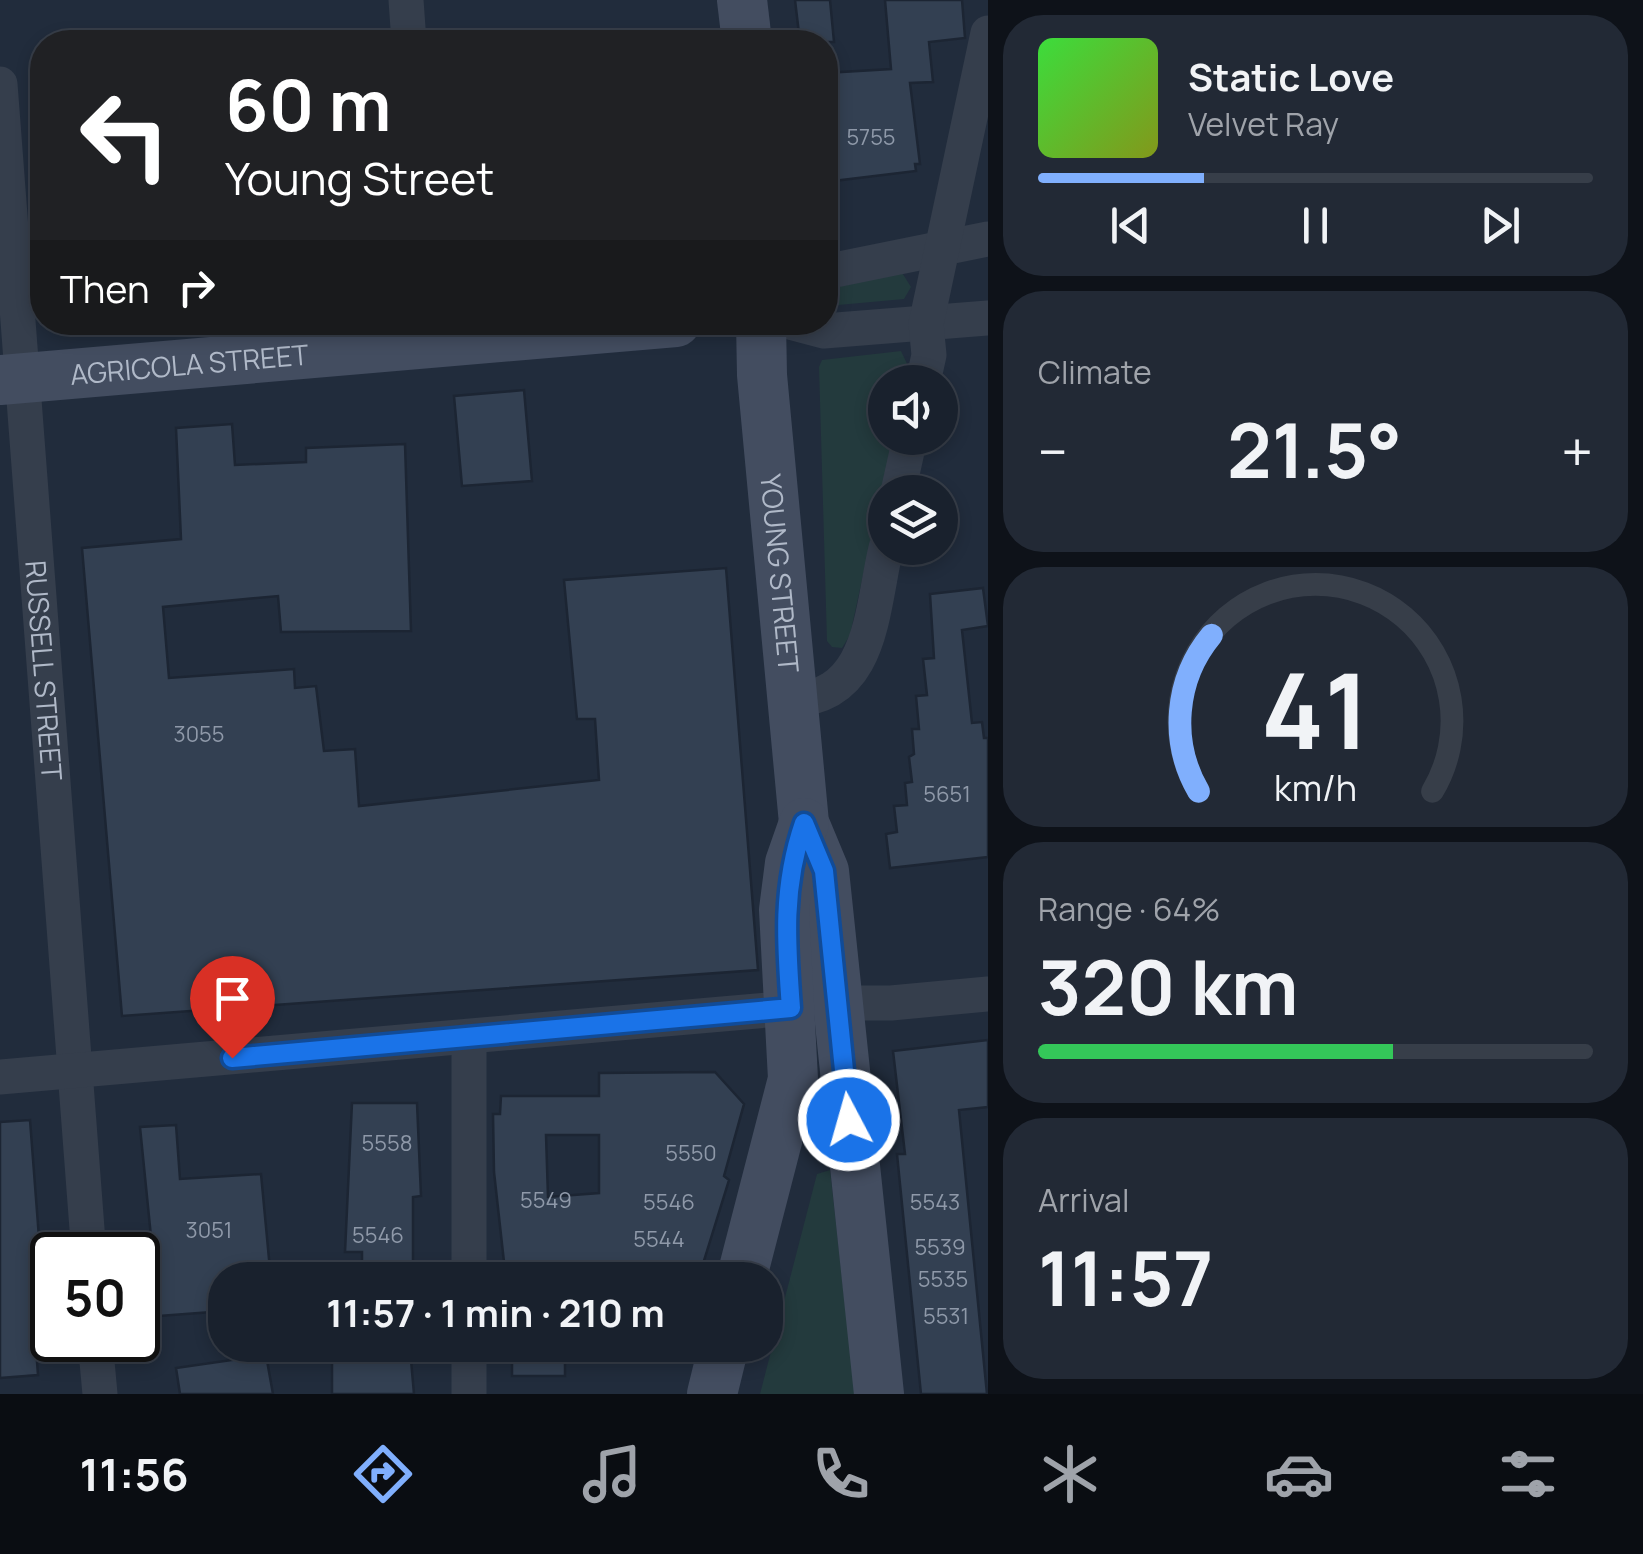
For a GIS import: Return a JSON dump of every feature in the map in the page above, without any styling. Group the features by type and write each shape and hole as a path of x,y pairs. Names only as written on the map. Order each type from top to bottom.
{"main road":[{"path":"742,0 746,30"},
{"name":"AGRICOLA STREET","path":"12,379 414,335"},
{"name":"YOUNG STREET","path":"762,335 804,823 824,871 814,1006 879,1394"},
{"path":"746,1262 814,1006"},
{"path":"712,1394 720,1362"}],"street":[{"path":"406,0 408,30"},
{"path":"927,365 926,324 988,33"},
{"name":"RUSSELL STREET","path":"0,84 12,379 86,1232"},
{"path":"838,269 945,244 988,239"},
{"path":"838,330 988,318"},
{"path":"791,700 818,699 848,680 862,651 882,565"},
{"path":"0,1077 988,994"},
{"path":"468,1262 469,1039"},
{"path":"98,1362 100,1394"},
{"path":"468,1362 468,1394"}],"green space":[{"path":"901,271 911,287 904,299 838,305 838,287"},
{"path":"901,351 908,365 868,365 868,455 889,455 885,475 868,475 868,553 850,635 842,648 832,647 827,641 819,367 822,360"},
{"path":"830,1170 855,1394 760,1394 768,1362 783,1362 783,1305 817,1174"}],"building":[{"path":"795,0 830,0 833,30 799,30"},
{"path":"885,0 962,0 965,38 929,42 933,82 910,83 920,164 915,164 916,171 838,180 838,72 891,69"},
{"path":"524,390 532,481 462,486 454,396"},
{"path":"232,424 235,465 306,462 306,448 405,444 411,631 281,632 278,596 163,607 169,678 294,669 295,688 316,686 324,751 355,749 359,806 599,780 595,719 577,719 564,580 726,568 758,970 122,1016 82,548 181,539 176,428"},
{"path":"983,588 988,626 962,630 972,723 982,722 984,738 988,738 988,857 890,868 886,834 897,832 894,806 907,805 905,783 912,782 909,757 914,754 912,729 919,729 916,696 927,695 923,659 934,658 930,594"},
{"path":"988,1040 988,1107 959,1110 987,1394 921,1394 897,1154 905,1154 893,1051"},
{"path":"715,1072 744,1104 724,1176 729,1180 704,1262 504,1262 494,1172 493,1114 500,1114 501,1096 599,1096 599,1073","holes":["546,1135 599,1135 599,1193 548,1197"]},
{"path":"352,1103 417,1103 421,1196 413,1197 413,1262 362,1262 362,1252 345,1252"},
{"path":"30,1120 39,1232 30,1232 30,1362 37,1362 38,1375 0,1378 0,1122"},
{"path":"176,1125 180,1179 261,1174 269,1262 208,1262 208,1312 160,1316 160,1232 151,1232 140,1127"},
{"path":"218,1362 267,1362 273,1394 180,1394 176,1368"},
{"path":"332,1362 411,1362 414,1394 332,1394"},
{"path":"512,1362 565,1362 565,1376 512,1376"}],"route":[{"path":"232,1058 791,1008 784,910 790,863 804,823 824,871 849,1120"}]}
